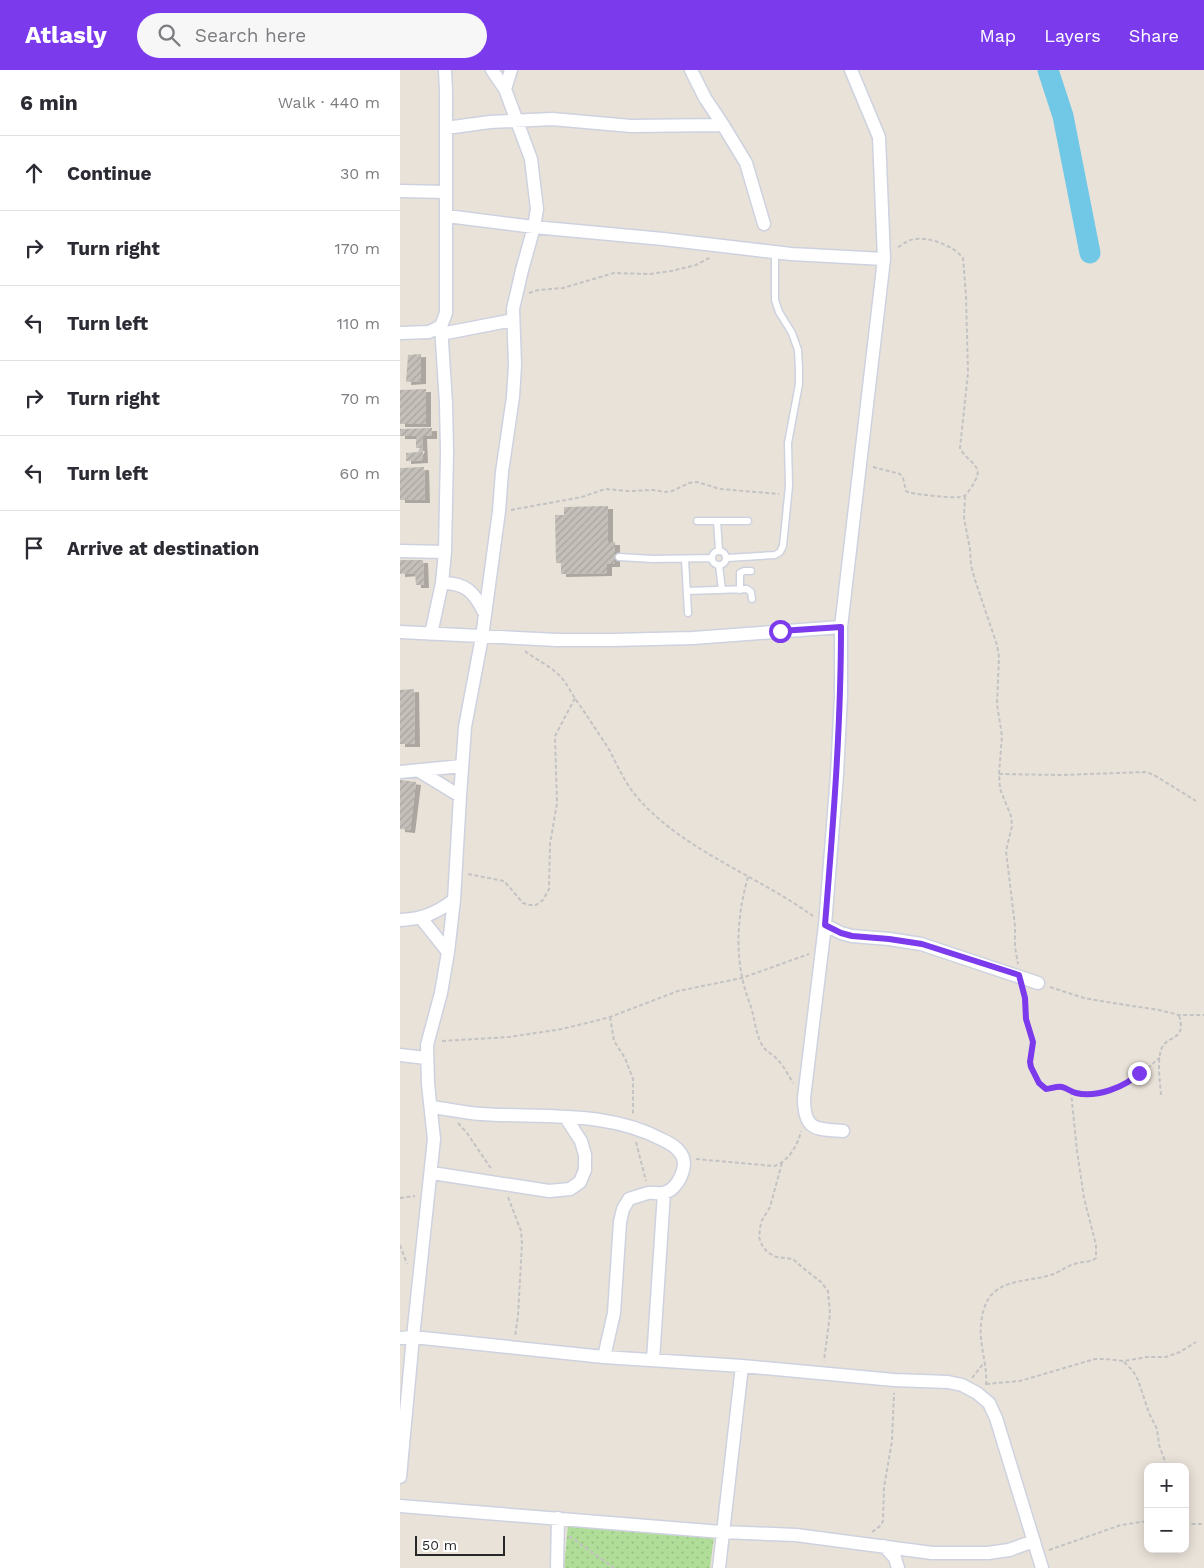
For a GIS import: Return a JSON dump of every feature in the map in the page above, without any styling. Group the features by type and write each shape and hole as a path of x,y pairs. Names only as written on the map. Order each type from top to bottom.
{"street":[{"path":"431,634 442,582 445,552 447,452 441,330 446,313 445,70"},
{"path":"400,1477 406,1337 432,1173 434,1139 426,1058 427,1045 441,993 448,952 454,900 465,727 482,636 513,397 515,365 513,314 537,209 530,158 505,90 492,70"},
{"path":"505,90 511,70"},
{"path":"691,70 705,98 746,164 764,224"},
{"path":"843,1131 812,1126 806,1120 804,1105 825,925 839,730 841,627 862,461 884,259 878,138 851,70"},
{"path":"446,128 517,120 552,119 631,126 723,125"},
{"path":"400,191 446,192"},
{"path":"447,216 775,253 884,259"},
{"path":"400,333 430,332 513,314"},
{"path":"400,551 445,552"},
{"path":"442,582 454,583 476,595 484,612"},
{"path":"400,632 557,640 621,640 693,638 841,627"},
{"path":"400,772 462,766"},
{"path":"419,771 460,796"},
{"path":"400,920 421,918 437,912 454,900"},
{"path":"421,918 448,952"},
{"path":"825,925 852,936 922,944 1019,975 1038,983"},
{"path":"400,1055 426,1058"},
{"path":"432,1107 478,1114 596,1119 634,1127 650,1133 669,1142 684,1158 684,1168 680,1180 673,1188 664,1193 649,1193 629,1199 623,1210 620,1222 614,1313 604,1357"},
{"path":"432,1173 549,1190 570,1189 580,1182 585,1170 585,1155 578,1136 566,1118"},
{"path":"653,1360 664,1193"},
{"path":"406,1337 604,1357 742,1366 894,1380 948,1382 982,1388 996,1418 1042,1568"},
{"path":"719,1568 742,1366"},
{"path":"400,1506 558,1523 722,1532 780,1533 932,1553 988,1553 1009,1550 1034,1541"},
{"path":"557,1568 558,1523"},
{"path":"884,1546 894,1558 898,1568"}],"lane":[{"path":"719,565 726,561 727,558 775,555 780,552 783,546 788,495 788,433 799,384 799,368 798,350 792,333 779,312 775,300 775,253"},
{"path":"697,521 748,521"},
{"path":"717,521 719,550"},
{"path":"719,550 723,551 727,558"},
{"path":"719,550 712,554 713,562 719,565"},
{"path":"619,557 712,558"},
{"path":"685,559 688,613"},
{"path":"719,565 722,590"},
{"path":"740,590 740,573 751,571"},
{"path":"687,591 749,590 752,600"}],"path":[{"path":"884,259 905,242 922,238 954,249 963,258 968,372 960,448 963,455 975,465 978,472 975,481 965,496 964,518 975,580 997,645 999,657 997,693 1002,736 999,774 1000,789 1011,816 1012,826 1006,850 1015,926 1015,947 1025,998 1026,1019 1033,1042 1031,1067 1042,1086 1046,1089 1063,1087 1084,1094 1109,1090 1126,1083 1160,1058"},
{"path":"513,314 525,295 538,290 563,288 614,273 650,274 671,272 706,261 722,246"},
{"path":"862,461 874,467 900,474 906,491 910,493 956,498 965,496"},
{"path":"499,511 564,501 582,497 597,490 672,492 689,483 697,482 720,489 788,495"},
{"path":"511,637 527,652 559,675 598,732 636,797 658,818 684,837 748,877 789,899 825,925"},
{"path":"456,872 504,881 523,903 529,905 536,905 544,900 549,889 550,844 557,803 555,736 575,698"},
{"path":"999,774 1061,775 1146,772 1196,801"},
{"path":"748,877 743,895 739,925 739,952 745,994 763,1047 787,1071 804,1105 800,1134 794,1149 782,1164 770,1207 760,1222 759,1237 767,1252 776,1257 793,1258 821,1282 828,1291 830,1314 828,1340 822,1373"},
{"path":"427,1045 449,1040 479,1040 562,1029 610,1017 678,991 742,978 821,950"},
{"path":"1038,983 1084,998 1179,1015 1204,1015"},
{"path":"1161,1095 1160,1058 1163,1047 1180,1032 1182,1025 1179,1015"},
{"path":"610,1017 614,1041 633,1079 632,1119 638,1154 649,1193"},
{"path":"1071,1091 1084,1198 1096,1245 1096,1258 1090,1262 1077,1263 1054,1274 1008,1284 996,1289 989,1296 981,1317 980,1335 984,1363 982,1388 1020,1381 1095,1359 1124,1361 1147,1357 1172,1356 1196,1342"},
{"path":"448,1109 467,1133 500,1183 510,1201 522,1236 520,1296 514,1348"},
{"path":"684,1158 765,1166 782,1164"},
{"path":"1124,1361 1138,1380 1149,1413 1157,1429 1159,1445 1166,1463"},
{"path":"962,1385 975,1375 984,1363"},
{"path":"856,1543 864,1535 876,1530 883,1521 884,1487 890,1459 894,1422 894,1380"},
{"path":"1038,1554 1121,1525 1144,1522"},
{"path":"558,1523 614,1568"},
{"path":"1189,1524 1204,1524"}],"green space":[{"path":"569,1514 715,1528 710,1568 564,1568"}],"building":[{"path":"421,354 421,381 406,382 408,355"},
{"path":"426,389 426,424 400,424 400,390"},
{"path":"432,428 432,436 422,436 423,460 406,461 406,453 418,452 420,448 416,448 416,436 400,436 400,429"},
{"path":"424,467 425,500 400,500 400,468"},
{"path":"608,506 608,542 615,542 615,564 607,564 607,573 561,574 561,563 556,563 555,515 564,515 564,507"},
{"path":"400,560 423,560 424,585 416,585 415,573 400,574"},
{"path":"414,689 415,744 400,744 400,690"},
{"path":"400,780 416,782 410,830 400,829"}],"waterway":[{"path":"1048,70 1063,116 1090,253"}],"route":[{"path":"780,631 841,627 841,695 837,775 825,925 852,936 922,944 1019,975 1025,998 1026,1019 1033,1037 1031,1067 1039,1083 1046,1089 1063,1087 1076,1093 1094,1093 1109,1090 1126,1083 1139,1073"}]}
